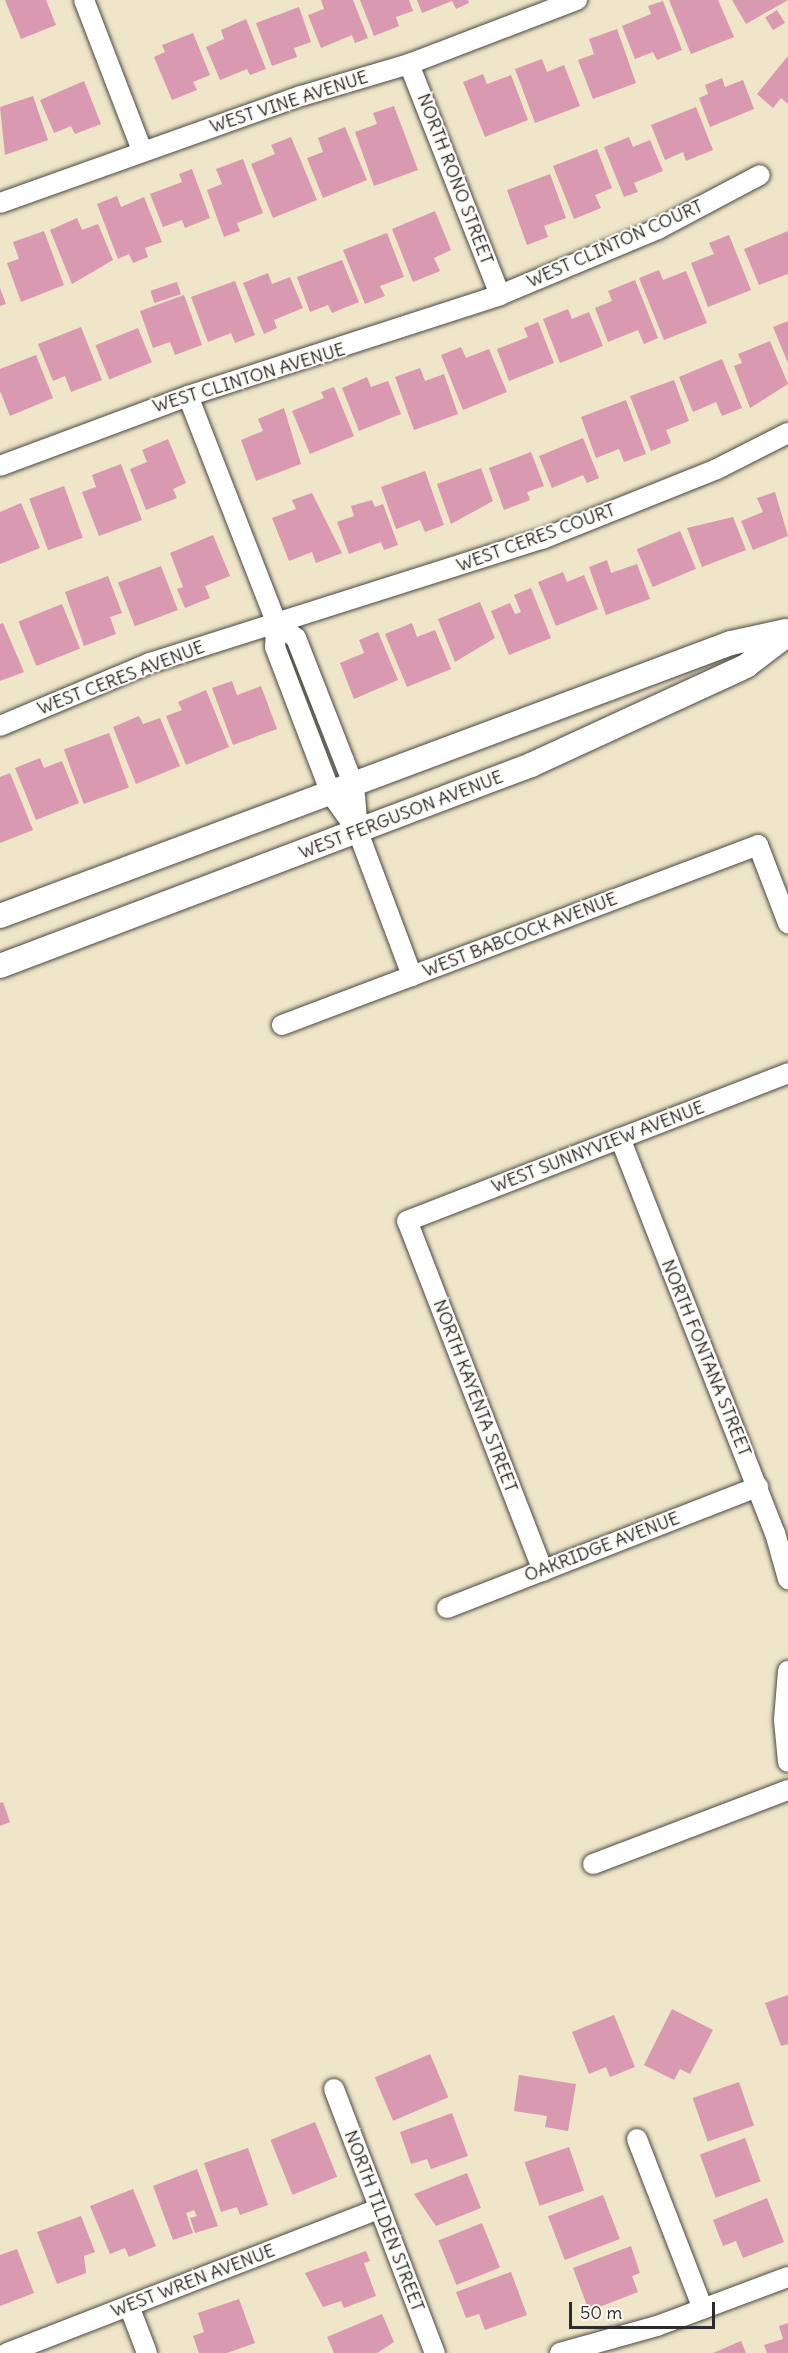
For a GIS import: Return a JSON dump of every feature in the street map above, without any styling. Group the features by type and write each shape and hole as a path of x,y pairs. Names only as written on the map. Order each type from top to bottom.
{"street":[{"path":"84,0 142,150"},
{"name":"WEST VINE AVENUE","path":"0,203 142,150 409,64 577,0"},
{"name":"NORTH RONO STREET","path":"409,64 500,295"},
{"name":"WEST CLINTON COURT","path":"500,295 658,229 760,175"},
{"name":"WEST CLINTON AVENUE","path":"0,466 188,396 500,295"},
{"path":"188,396 276,622 275,646 331,795 358,832 412,976"},
{"name":"WEST CERES COURT","path":"276,622 542,539 717,469 788,433"},
{"path":"276,622 296,638 354,786 358,832"},
{"name":"WEST CERES AVENUE","path":"0,726 150,663 276,622"},
{"name":"WEST FERGUSON AVENUE","path":"0,916 331,795 731,643 788,632"},
{"name":"WEST FERGUSON AVENUE","path":"0,966 358,832 649,713 746,666 788,632"},
{"name":"WEST BABCOCK AVENUE","path":"282,1025 758,845 788,923"},
{"name":"WEST SUNNYVIEW AVENUE","path":"407,1221 788,1073"},
{"name":"NORTH FONTANA STREET","path":"620,1138 758,1487 788,1579"},
{"name":"NORTH KAYENTA STREET","path":"407,1221 543,1570"},
{"name":"OAKRIDGE AVENUE","path":"447,1608 758,1487"},
{"path":"788,1671 788,1762"},
{"path":"593,1864 788,1790"},
{"name":"NORTH TILDEN STREET","path":"334,2089 435,2353"},
{"path":"637,2139 703,2309"},
{"name":"WEST WREN AVENUE","path":"7,2353 380,2208"},
{"path":"560,2353 703,2309 788,2277"},
{"path":"129,2306 147,2353"}],"building":[{"path":"5,0 46,0 56,25 21,39"},
{"path":"321,0 353,0 368,38 355,43 352,35 321,48 308,15 324,9"},
{"path":"360,0 409,0 413,11 396,17 399,26 374,36"},
{"path":"417,0 468,0 469,3 456,9 452,1 422,13"},
{"path":"669,0 718,0 734,37 691,54"},
{"path":"732,0 788,0 746,24"},
{"path":"663,1 682,50 657,60 653,52 635,59 622,26 651,14 648,6"},
{"path":"299,7 311,42 294,48 297,57 272,66 256,23"},
{"path":"777,10 785,23 773,30 765,17"},
{"path":"246,19 266,69 250,75 247,69 220,80 206,47 224,39 221,30"},
{"path":"617,29 636,83 593,99 578,60 594,54 589,39"},
{"path":"193,33 210,75 193,82 197,90 172,100 154,57 165,52 162,45"},
{"path":"788,56 788,104 781,98 773,108 757,94"},
{"path":"542,59 547,72 564,65 580,106 535,123 515,69"},
{"path":"483,74 487,84 511,75 528,120 485,137 463,82"},
{"path":"722,78 725,87 743,80 754,109 710,127 699,98 708,94 705,85"},
{"path":"84,81 101,124 75,134 71,126 54,133 40,100"},
{"path":"33,96 48,140 5,155 0,107"},
{"path":"394,106 418,170 374,186 355,132 377,124 373,113"},
{"path":"696,107 713,150 686,161 683,152 665,160 651,125"},
{"path":"345,127 367,180 323,198 307,158 323,152 318,138"},
{"path":"291,137 317,200 273,218 251,164 275,154 271,145"},
{"path":"629,137 633,147 650,140 663,171 634,183 638,192 624,197 604,147"},
{"path":"597,149 612,188 595,195 601,208 574,219 553,166"},
{"path":"243,159 263,213 237,223 240,231 224,237 207,190 222,184 216,169"},
{"path":"192,169 210,218 185,228 182,220 163,227 150,194 182,182 179,174"},
{"path":"550,174 566,218 544,226 548,237 527,245 507,190"},
{"path":"117,196 121,207 144,197 162,242 145,248 148,257 133,263 129,254 118,259 97,204"},
{"path":"435,211 451,250 434,258 440,271 413,282 392,229"},
{"path":"77,218 82,230 98,224 113,260 72,284 50,230"},
{"path":"44,231 64,285 21,302 7,263 19,259 13,242"},
{"path":"788,231 788,274 759,285 744,249"},
{"path":"387,233 404,277 380,286 385,296 365,304 343,250"},
{"path":"729,235 751,290 708,307 691,263 714,254 709,243"},
{"path":"342,260 359,302 332,313 328,305 310,312 297,277"},
{"path":"659,270 663,280 686,271 707,323 664,340 639,278"},
{"path":"268,273 272,284 290,277 303,308 274,320 277,328 264,334 243,283"},
{"path":"635,280 658,338 644,344 638,330 608,342 595,308 612,301 608,291"},
{"path":"235,281 255,335 235,343 231,333 208,342 191,297"},
{"path":"177,282 181,294 154,303 150,291"},
{"path":"0,288 6,304 0,306"},
{"path":"184,295 202,345 175,355 170,342 153,348 140,311"},
{"path":"568,309 572,319 589,312 603,346 560,363 543,319"},
{"path":"788,321 788,363 773,327"},
{"path":"538,322 554,363 509,381 497,349 528,337 524,328"},
{"path":"81,327 102,380 71,392 65,376 53,381 38,344"},
{"path":"138,328 152,362 109,380 95,345"},
{"path":"770,341 788,384 750,408 734,366 742,363 738,354"},
{"path":"461,347 466,358 489,349 507,392 463,410 441,355"},
{"path":"36,355 53,398 10,416 0,391 0,369"},
{"path":"722,359 742,408 722,416 716,402 693,412 679,377"},
{"path":"420,368 425,381 444,374 458,414 414,430 395,377"},
{"path":"367,377 371,387 388,381 401,414 359,431 342,388"},
{"path":"674,380 689,421 666,430 671,443 651,451 630,396"},
{"path":"334,387 354,436 310,454 292,411 324,398 321,392"},
{"path":"626,400 646,454 624,462 619,449 596,458 581,417"},
{"path":"284,408 301,464 256,481 241,440 263,431 258,419"},
{"path":"583,438 599,478 587,483 583,475 552,488 539,456"},
{"path":"168,439 186,483 173,489 177,498 146,510 130,469 147,462 142,450"},
{"path":"531,452 544,486 527,492 530,500 504,510 489,468"},
{"path":"121,464 142,520 99,536 82,492 96,487 92,475"},
{"path":"481,468 493,501 451,524 437,484"},
{"path":"425,471 444,525 425,532 420,520 396,529 381,487"},
{"path":"64,486 83,538 48,550 29,499"},
{"path":"775,492 788,536 753,550 741,521 763,512 757,498"},
{"path":"312,493 342,553 316,563 312,552 289,561 272,518 296,509 292,500"},
{"path":"372,500 375,507 383,504 398,545 384,550 381,542 349,554 337,522 354,516 351,506"},
{"path":"21,503 40,548 0,564 0,512"},
{"path":"733,517 746,550 702,567 687,528"},
{"path":"680,531 696,569 653,587 637,549"},
{"path":"213,535 230,576 205,586 210,598 185,608 177,589 183,587 170,553"},
{"path":"607,560 611,573 637,564 650,599 606,615 589,567"},
{"path":"161,566 178,610 135,626 118,582"},
{"path":"563,572 567,582 584,575 598,609 556,626 538,582"},
{"path":"108,576 122,613 110,617 116,634 84,646 65,592"},
{"path":"531,588 551,638 509,655 491,611 510,603 515,614 521,612 514,595"},
{"path":"480,602 495,638 455,662 438,619"},
{"path":"62,604 80,649 36,666 18,622"},
{"path":"3,623 24,672 0,681 0,624"},
{"path":"412,623 417,637 435,630 451,669 407,687 385,634"},
{"path":"378,632 398,680 354,699 340,663 364,653 359,640"},
{"path":"232,681 237,695 261,686 277,729 233,745 212,688"},
{"path":"206,690 229,747 186,765 166,716 182,710 178,702"},
{"path":"139,716 143,724 160,718 180,766 136,784 113,727"},
{"path":"109,733 129,788 84,804 64,749"},
{"path":"40,758 44,768 62,761 79,803 36,820 15,768"},
{"path":"10,773 33,830 0,843 0,777"},
{"path":"3,1802 10,1822 0,1826 0,1803"},
{"path":"788,1995 788,2044 781,2046 765,2003"},
{"path":"672,2009 713,2030 690,2074 680,2069 674,2080 644,2065"},
{"path":"614,2015 635,2067 610,2077 606,2067 589,2074 572,2032"},
{"path":"430,2054 448,2097 393,2121 375,2077"},
{"path":"519,2075 576,2084 568,2131 545,2127 547,2116 514,2111"},
{"path":"739,2082 754,2125 708,2141 693,2098"},
{"path":"452,2113 468,2156 431,2169 427,2159 411,2164 400,2132"},
{"path":"315,2122 337,2177 293,2195 270,2140"},
{"path":"745,2138 761,2181 716,2198 700,2154"},
{"path":"569,2147 584,2190 540,2206 525,2162"},
{"path":"248,2148 268,2205 240,2215 237,2207 221,2212 204,2163"},
{"path":"197,2169 218,2226 195,2233 190,2218 197,2216 194,2210 186,2213 193,2233 173,2240 153,2186"},
{"path":"467,2173 481,2208 436,2226 414,2194"},
{"path":"133,2189 156,2246 129,2257 125,2248 110,2254 90,2206"},
{"path":"603,2195 620,2239 565,2260 548,2216"},
{"path":"767,2198 784,2242 743,2258 736,2241 723,2246 713,2220"},
{"path":"81,2216 95,2252 84,2256 86,2273 57,2284 37,2232"},
{"path":"482,2223 500,2268 456,2285 438,2241"},
{"path":"631,2246 640,2273 632,2276 638,2292 589,2311 573,2268"},
{"path":"17,2249 34,2293 0,2306 0,2255"},
{"path":"366,2251 370,2261 364,2263 376,2296 344,2308 341,2301 323,2307 305,2273"},
{"path":"511,2272 527,2315 485,2330 479,2314 466,2318 456,2292"},
{"path":"239,2299 255,2343 227,2353 199,2353 193,2336 204,2332 198,2313"},
{"path":"382,2314 394,2342 377,2353 334,2353 327,2337"},
{"path":"788,2323 788,2353 767,2353 764,2345 783,2339 779,2326"},
{"path":"741,2341 746,2353 713,2353"}]}
